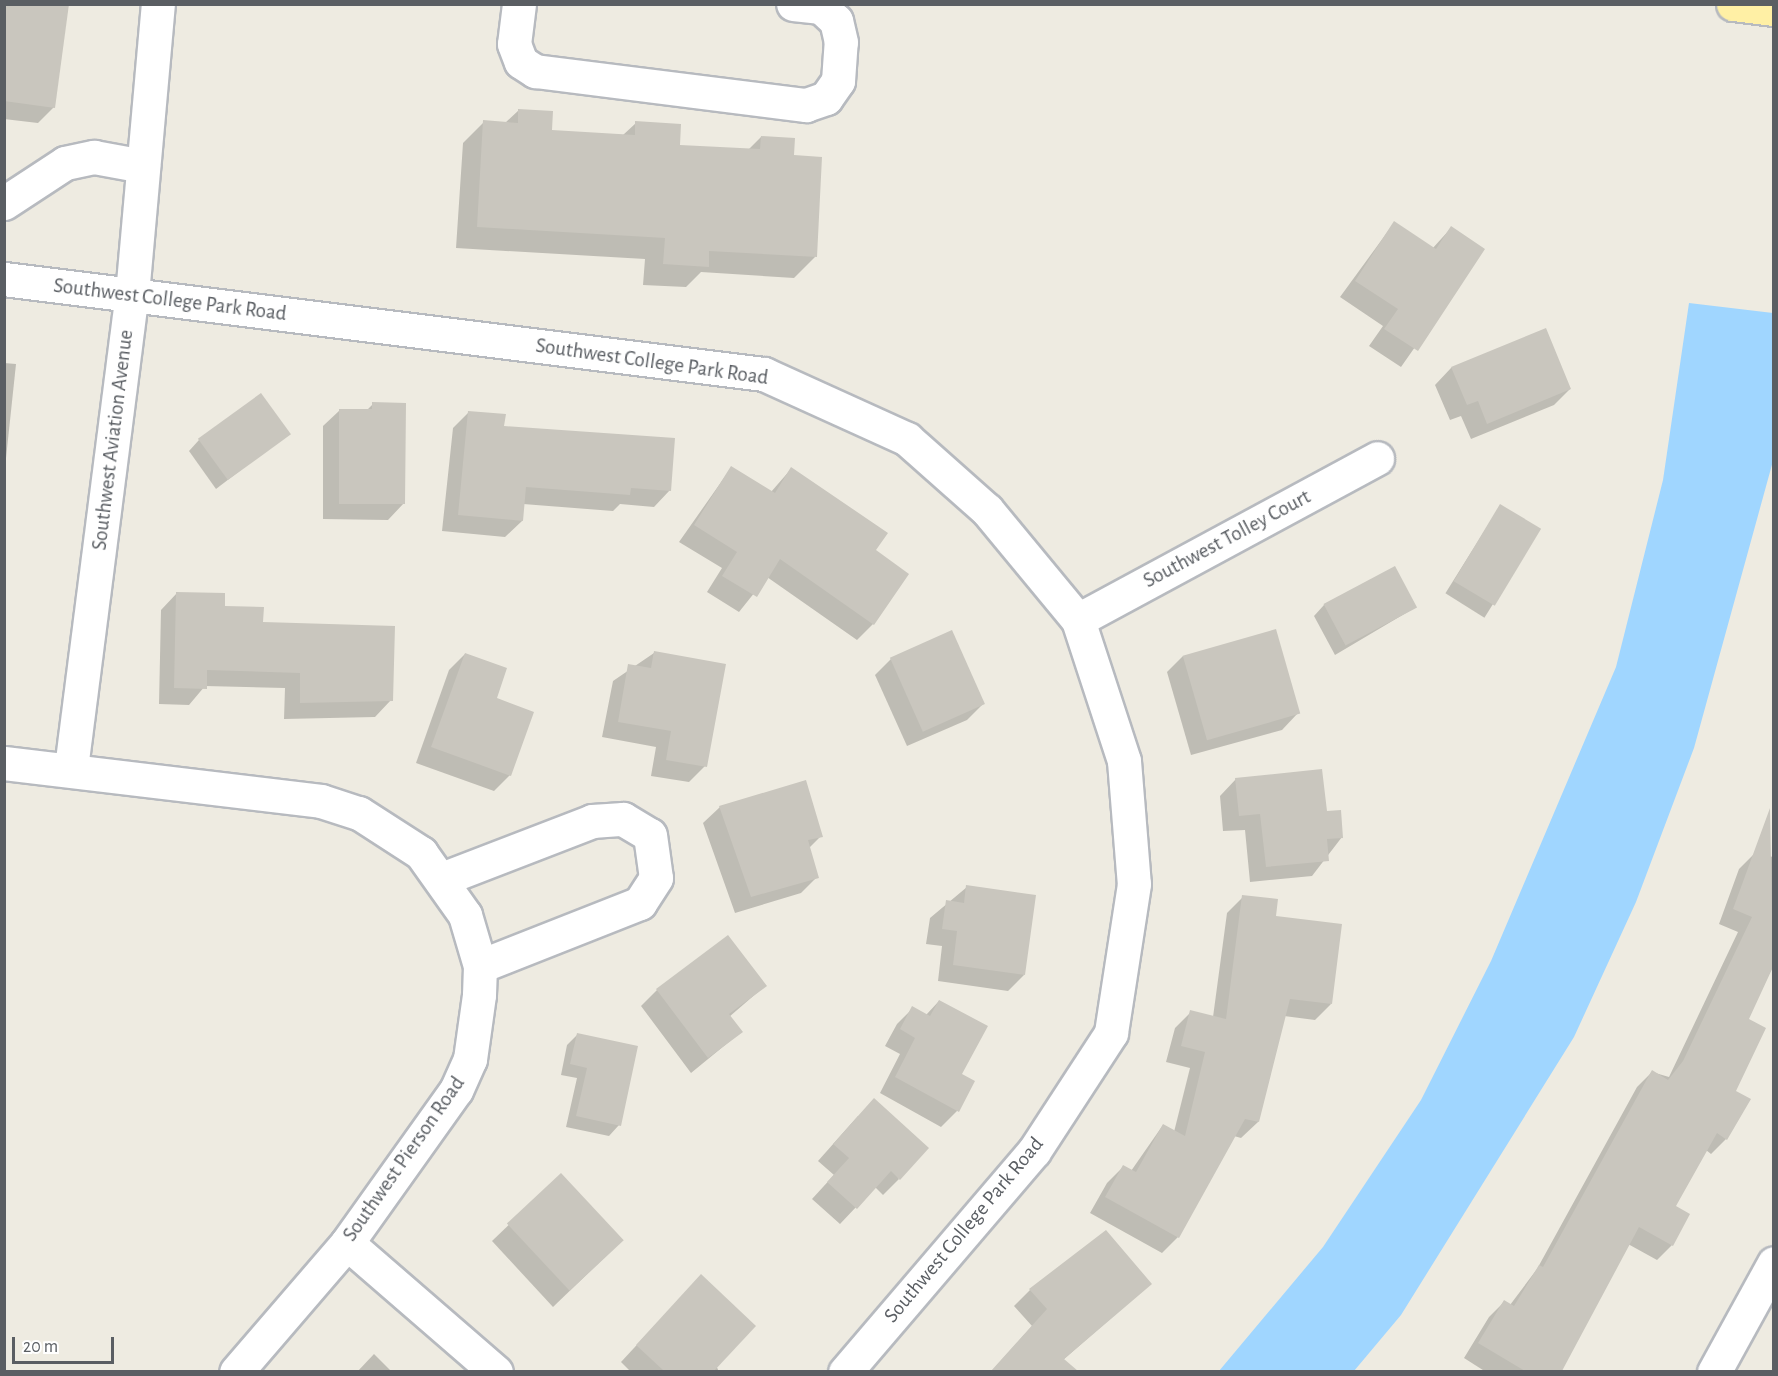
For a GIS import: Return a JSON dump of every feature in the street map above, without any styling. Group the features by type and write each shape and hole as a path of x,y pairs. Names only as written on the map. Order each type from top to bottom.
{"main road":[{"path":"1733,4 1773,9"}],"street":[{"name":"Southwest Aviation Avenue","path":"71,768 132,294 158,4"},
{"path":"519,4 514,44 521,62 535,71 806,105 826,98 838,81 841,42 836,21 821,8 793,4"},
{"path":"4,203 65,163 94,158 143,166"},
{"name":"Southwest College Park Road","path":"4,279 765,374 907,439 987,510 1078,620 1124,761 1133,873 1111,1033 1034,1151 844,1371"},
{"name":"Southwest Tolley Court","path":"1078,620 1377,458"},
{"name":"Southwest Pierson Road","path":"4,763 71,768 321,801 391,830 442,879 465,915 480,966 474,1042 456,1090 347,1243 236,1371"},
{"path":"442,879 592,821 623,819 650,835 656,878 640,903 480,966"},
{"path":"347,1243 496,1371"},
{"path":"1714,1371 1773,1263"}],"water":[{"path":"1689,303 1773,313 1773,461 1694,748 1636,902 1574,1037 1401,1315 1354,1371 1219,1371 1323,1247 1421,1100 1491,961 1616,667 1663,480"}],"building":[{"path":"4,4 69,4 55,108 4,101"},
{"path":"518,109 553,111 552,130 635,135 635,121 681,124 680,145 760,149 761,136 795,138 794,155 822,157 817,257 709,251 709,267 663,264 665,238 477,227 483,120 518,123"},
{"path":"1394,221 1436,249 1451,226 1485,249 1418,351 1384,329 1398,309 1355,281"},
{"path":"1546,328 1571,389 1487,424 1478,401 1467,405 1451,367"},
{"path":"261,393 291,434 228,480 198,439"},
{"path":"372,402 406,403 405,504 339,504 339,409 372,409"},
{"path":"468,411 506,414 504,426 675,438 671,491 631,488 630,495 526,487 523,521 458,515"},
{"path":"731,466 775,493 791,467 888,533 876,550 909,574 874,625 780,559 757,597 722,576 737,552 694,525"},
{"path":"1500,504 1541,529 1495,606 1454,581"},
{"path":"1395,566 1417,607 1346,646 1323,604"},
{"path":"176,592 225,593 225,606 264,607 263,622 395,626 393,701 300,703 300,673 207,670 207,689 174,688"},
{"path":"1276,629 1300,714 1207,740 1183,656"},
{"path":"952,630 985,704 923,732 890,658"},
{"path":"654,651 726,664 707,767 666,760 671,731 618,722 628,664 651,668"},
{"path":"465,653 507,668 497,698 534,712 511,776 431,747"},
{"path":"1322,769 1327,811 1341,810 1343,838 1327,839 1329,861 1266,867 1260,814 1239,816 1235,778"},
{"path":"806,780 823,837 808,840 819,878 751,897 719,806"},
{"path":"1770,808 1773,967 1749,1019 1766,1028 1736,1091 1751,1099 1727,1140 1717,1133 1676,1206 1690,1214 1673,1246 1639,1227 1562,1371 1525,1371 1478,1343 1504,1300 1514,1306 1539,1265 1543,1267 1652,1070 1668,1080 1683,1061 1752,917 1733,909"},
{"path":"966,885 1036,895 1025,975 953,965 957,931 942,929 946,900 964,903"},
{"path":"1242,895 1278,899 1276,916 1342,924 1332,1004 1290,999 1259,1122 1245,1119 1179,1238 1105,1197 1123,1165 1136,1172 1163,1124 1185,1136 1205,1052 1181,1046 1190,1010 1226,1019"},
{"path":"728,935 767,986 729,1014 743,1032 708,1058 656,989"},
{"path":"939,1000 988,1026 962,1074 975,1081 959,1112 895,1077 915,1038 900,1029 912,1006 930,1016"},
{"path":"577,1033 638,1046 621,1126 576,1116 587,1068 570,1064"},
{"path":"874,1098 929,1148 900,1180 891,1171 857,1209 827,1182 849,1158 833,1144"},
{"path":"561,1173 624,1240 570,1291 507,1223"},
{"path":"1106,1230 1152,1284 1064,1359 1078,1371 991,1371 1047,1309 1029,1289"},
{"path":"701,1274 756,1326 714,1371 664,1371 636,1345"}]}
